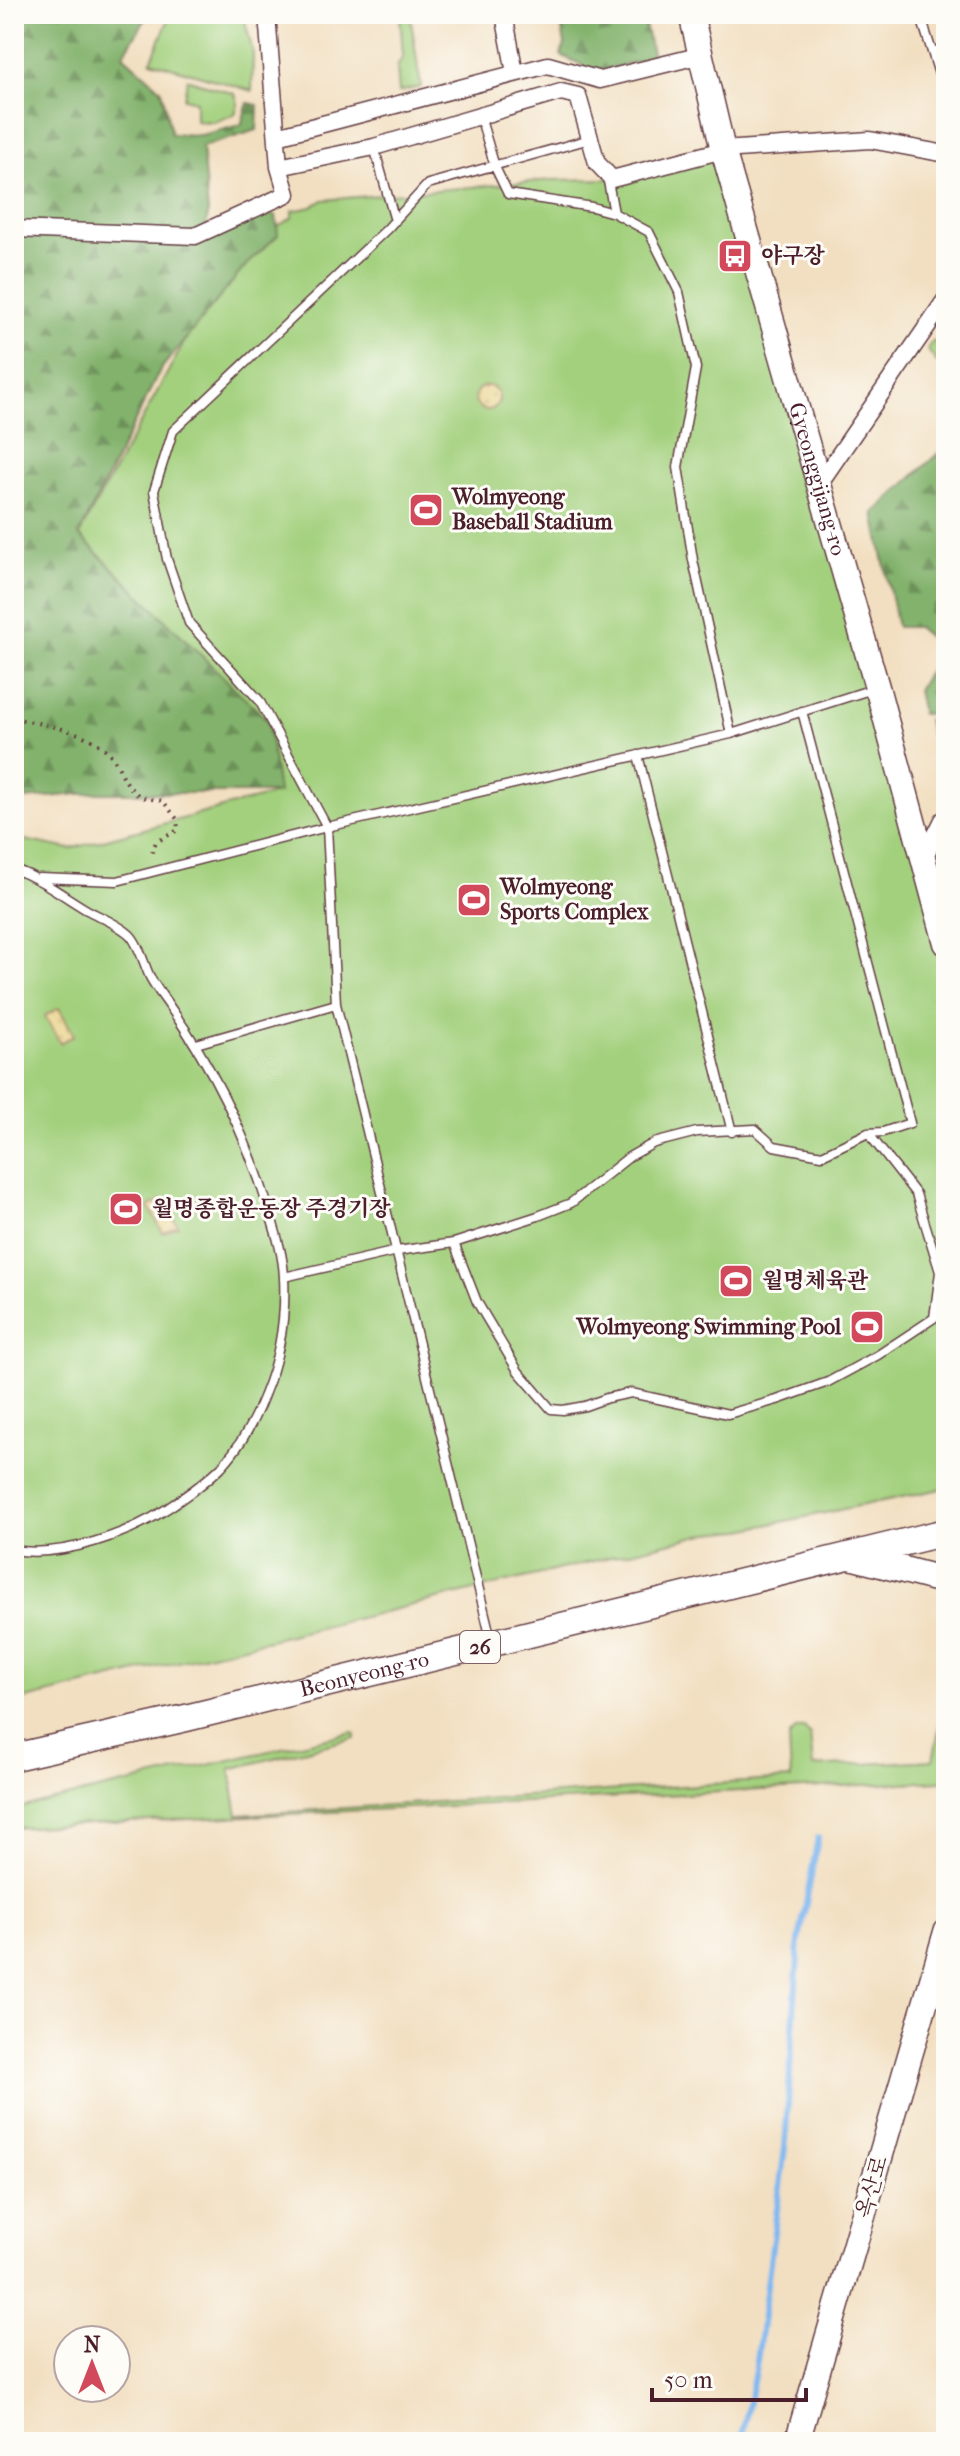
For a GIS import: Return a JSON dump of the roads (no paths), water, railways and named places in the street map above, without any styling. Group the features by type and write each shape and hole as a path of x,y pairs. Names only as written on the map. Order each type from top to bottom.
{"main road":[{"name":"Beonyeong-ro","path":"14,1757 186,1718 946,1532"},
{"path":"846,1556 946,1581"}],"street":[{"path":"14,229 195,236 287,194 279,167 267,14"},
{"path":"504,14 515,73"},
{"name":"Gyeonggijang-ro","path":"691,14 723,150 877,687 946,943"},
{"path":"277,136 548,65 600,80 702,55"},
{"path":"279,167 374,147 561,92 578,96 597,163 612,179 723,150 870,140 946,154"},
{"path":"819,484 946,299"},
{"path":"924,858 946,819"},
{"name":"옥산로","path":"797,2442 946,1932"}],"lane":[{"path":"920,14 946,96"},
{"path":"932,51 946,50"},
{"path":"480,116 495,167 508,194 592,207 614,213 649,232 679,292 696,368 678,467 693,560 731,734"},
{"path":"492,1644 336,1004 327,827 259,700 189,623 167,559 154,491 173,431 395,221 428,184 591,139"},
{"path":"374,147 395,221"},
{"path":"607,173 614,213"},
{"path":"39,878 117,881 327,827 731,734 877,687"},
{"path":"284,1277 397,1251 454,1243 538,1216 571,1203 629,1157 654,1143 697,1132 755,1129 774,1146 822,1155 868,1133 883,1132 910,1123 802,711"},
{"path":"638,755 732,1132"},
{"path":"14,869 39,878 131,935 152,981 196,1044 232,1111 259,1175 278,1237 284,1277 282,1325 274,1371 258,1411 240,1443 222,1466 196,1489 131,1529 98,1541 61,1548 25,1552 14,1550"},
{"path":"196,1044 336,1004"},
{"path":"454,1243 477,1302 518,1371 551,1409 585,1406 631,1393 728,1414 828,1382 878,1355 934,1318 940,1272 916,1194 868,1133"}],"waterway":[{"path":"741,2442 757,2361 785,2148 799,1941 818,1838"}],"place":[{"name":"야구장","path":"735,256"},
{"name":"Wolmyeong Baseball Stadium","path":"426,510"},
{"name":"Wolmyeong Sports Complex","path":"474,900"},
{"name":"월명종합운동장 주경기장","path":"126,1209"},
{"name":"월명체육관","path":"736,1281"},
{"name":"Wolmyeong Swimming Pool","path":"867,1327"}]}
